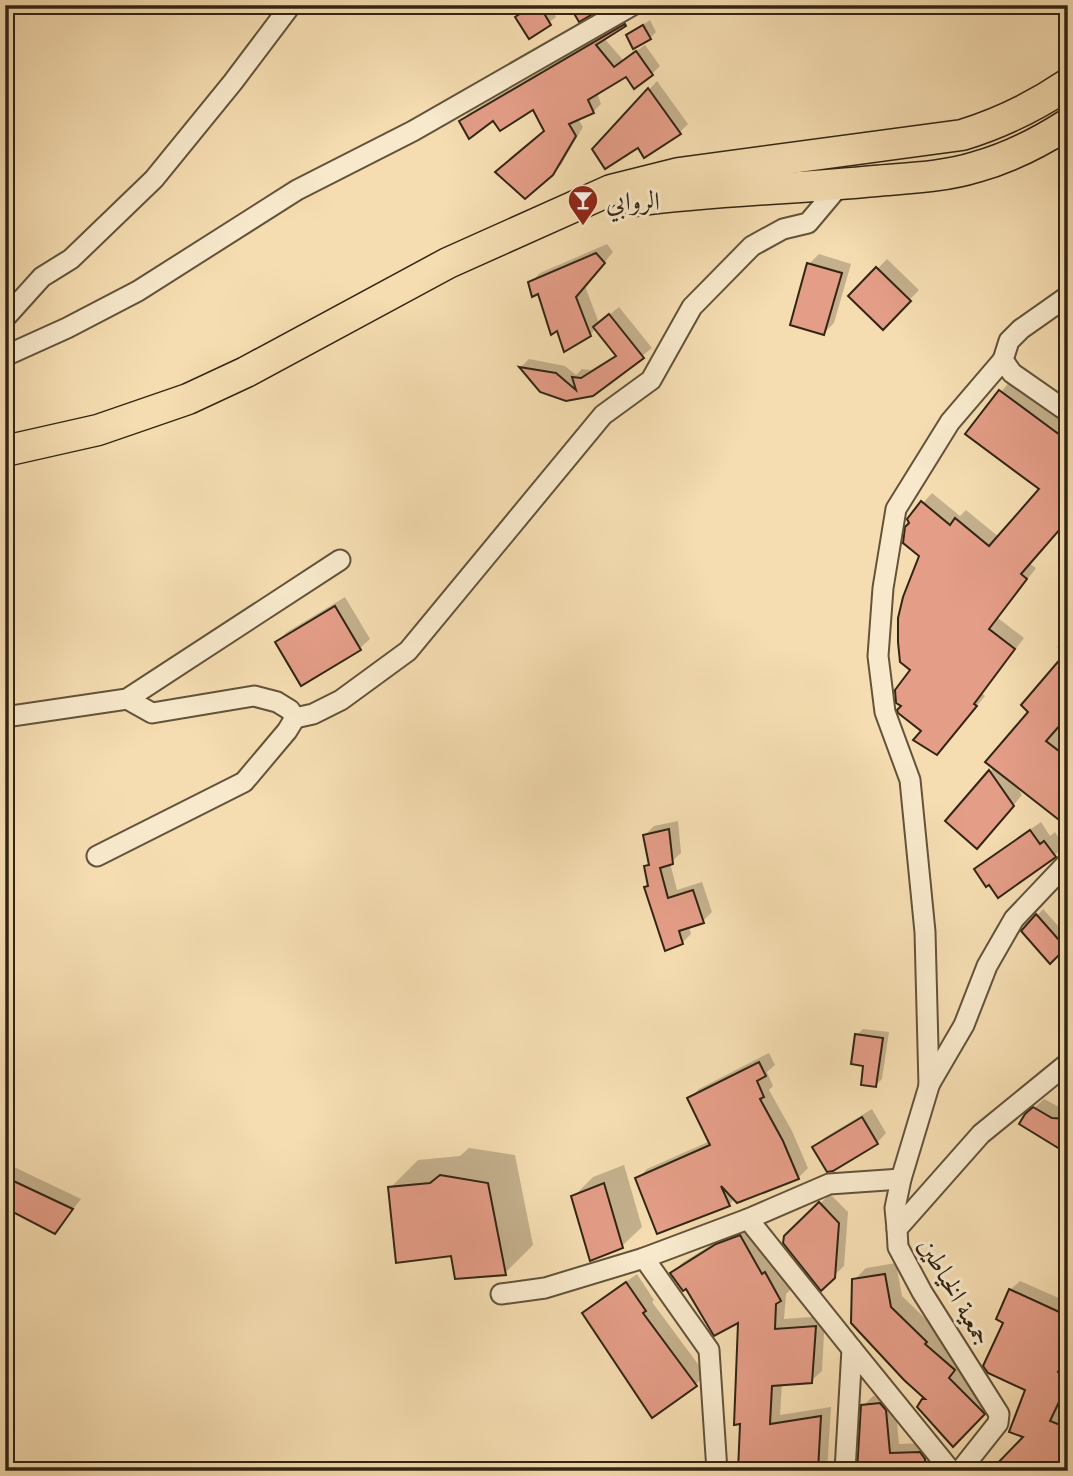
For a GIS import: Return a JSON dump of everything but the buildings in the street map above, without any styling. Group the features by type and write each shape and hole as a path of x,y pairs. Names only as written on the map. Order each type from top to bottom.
{"main road":[{"path":"5,451 97,430 188,399 246,372 448,263 611,190 679,173 962,135 1028,110 1068,85"},
{"path":"556,216 600,206 666,197 939,175 974,168 1029,147 1068,124"}],"street":[{"path":"5,318 42,277 71,258 154,179 233,82 290,5"},
{"path":"5,356 138,291 297,190 413,131 634,5"},
{"path":"97,856 244,782 295,718 313,714 341,700 408,651 603,415 651,380 692,307 752,247 783,229 808,223 840,185"},
{"path":"929,1086 925,932 910,780 885,712 878,656 883,588 896,509 950,422 1003,360 1009,341 1021,329 1068,296"},
{"path":"1003,360 1012,373 1068,412"},
{"path":"5,717 127,699 340,560"},
{"path":"127,699 152,713 254,696 277,702 290,710 295,718"},
{"path":"897,1229 895,1208 901,1179 929,1086 964,1025 987,965 1014,919 1068,862"},
{"name":"جمعية الخياطين","path":"960,1471 998,1423 999,1414 922,1292 898,1247 897,1229 981,1135 1068,1062"},
{"path":"502,1294 545,1288 644,1258 748,1219 829,1184 901,1179"},
{"path":"748,1219 951,1471"},
{"path":"644,1258 709,1350 717,1471"},
{"path":"845,1471 852,1349"}],"place":[{"name":"الروابي","path":"583,227"}]}
